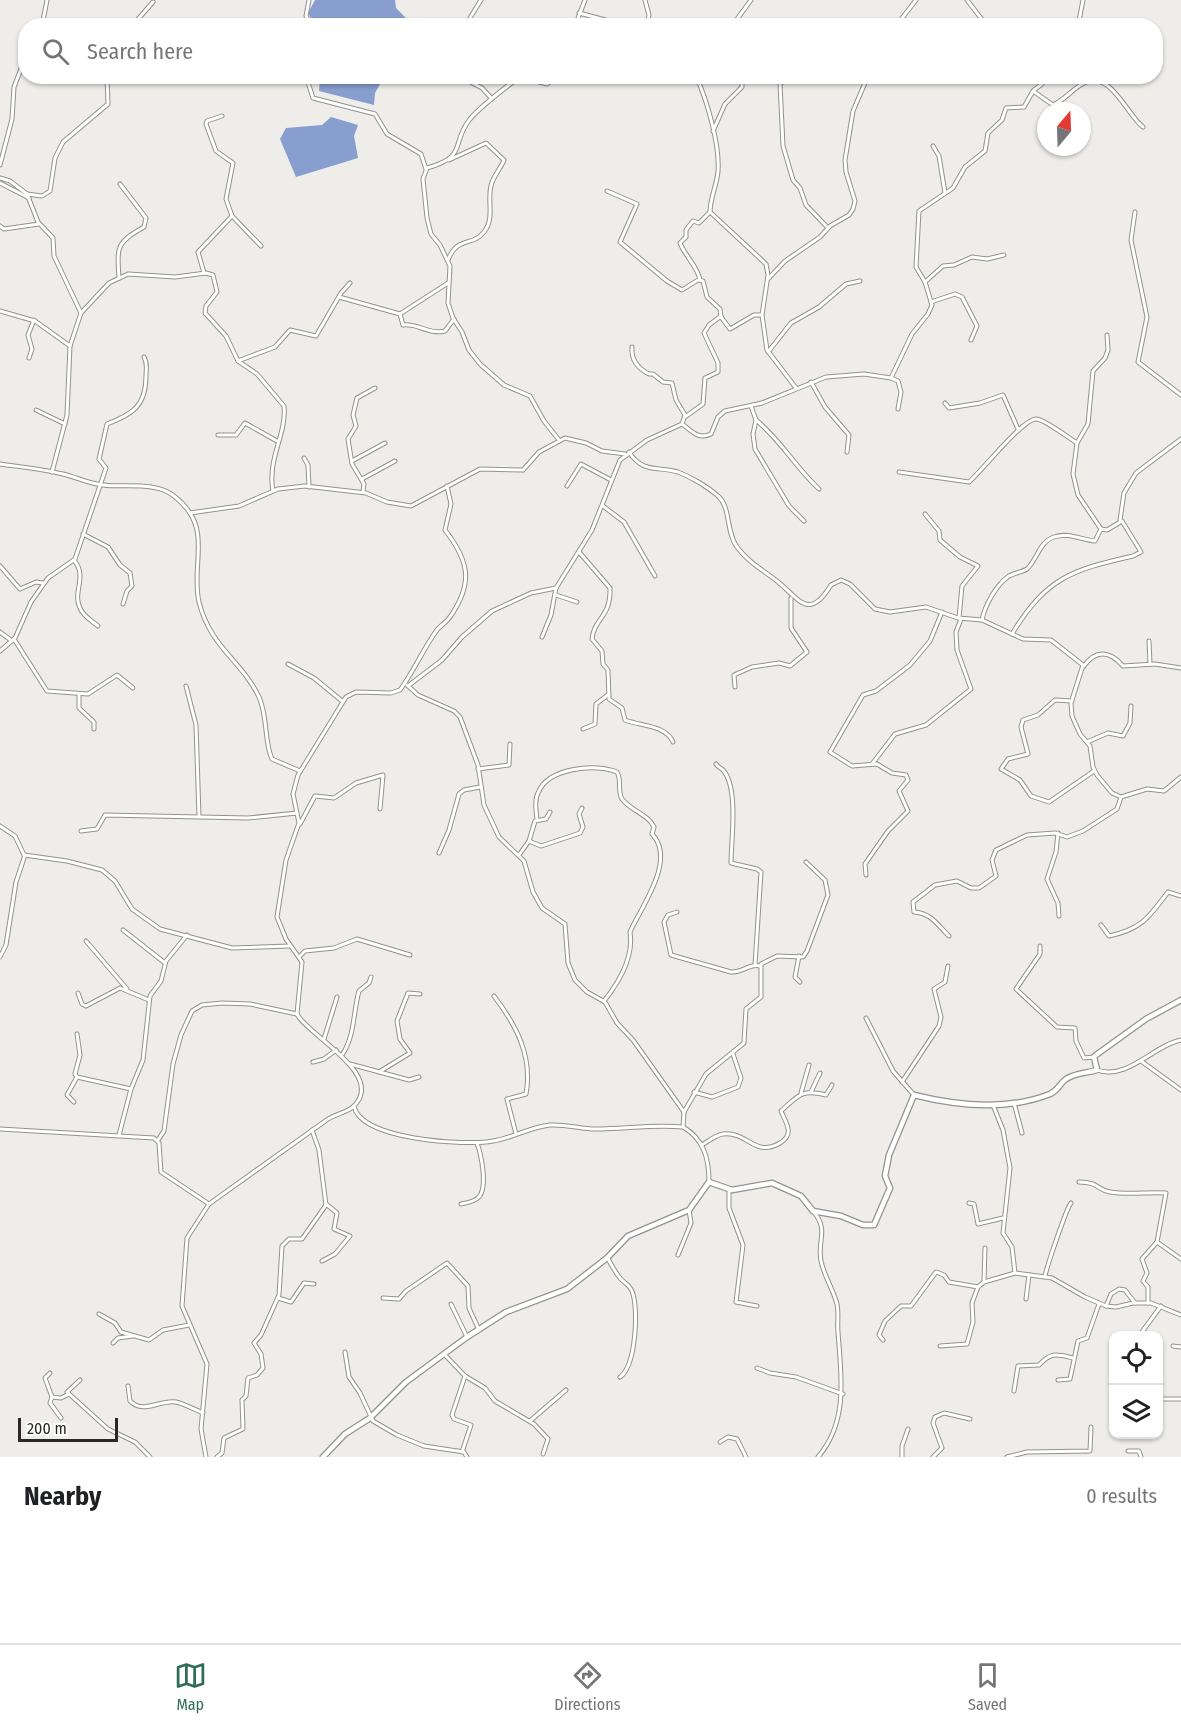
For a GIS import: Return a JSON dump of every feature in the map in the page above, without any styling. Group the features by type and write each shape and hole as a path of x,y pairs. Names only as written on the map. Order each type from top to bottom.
{"street":[{"path":"44,18 47,0"},
{"path":"307,18 309,0"},
{"path":"470,18 481,0"},
{"path":"577,18 585,0"},
{"path":"645,0 648,18"},
{"path":"738,18 751,0"},
{"path":"902,18 915,0"},
{"path":"967,0 981,18"},
{"path":"1080,18 1083,0"},
{"path":"139,18 153,2"},
{"path":"579,13 598,18"},
{"path":"0,165 12,119 14,87 18,77"},
{"path":"0,183 28,196 42,196 50,191 55,158 63,142 109,103 108,84"},
{"path":"309,84 313,98 375,114 387,134 421,154 426,169 423,179 430,230 451,269 448,303 454,319 469,350 480,364 504,385 530,396 544,421 559,440"},
{"path":"474,84 482,88 492,99"},
{"path":"447,160 458,151 467,123 512,84"},
{"path":"700,84 705,94 713,131 718,170 710,212 699,224 693,221 686,230 686,237 680,243 691,265 698,271 706,297 720,309 721,316 731,330 754,315 762,315"},
{"path":"713,131 728,100 742,87 742,84"},
{"path":"780,84 785,154 793,180 800,188 805,203 828,228"},
{"path":"768,279 785,261 849,215 855,206 845,160 853,111 865,84"},
{"path":"891,378 912,334 930,310 932,302 925,282 916,267 919,240 917,214 924,205 953,188 967,165 987,149 988,133 1002,120 1006,108 1024,107 1033,91 1042,84"},
{"path":"1033,91 1053,105 1083,84"},
{"path":"1101,84 1111,88 1135,121 1143,127"},
{"path":"222,116 206,124 214,147 233,163 226,199 232,216 261,246"},
{"path":"426,169 486,142 504,160 490,186 492,207 486,229 477,238 459,244 448,261"},
{"path":"933,146 939,156 945,193"},
{"path":"0,178 28,196 39,224 53,238 54,256 81,313"},
{"path":"119,278 117,253 120,244 125,237 144,227 147,218 120,183"},
{"path":"607,191 637,204 620,242 678,289 684,289 700,280"},
{"path":"710,212 764,261 768,279 762,315 768,352 796,388"},
{"path":"1135,212 1131,240 1147,317 1138,360 1181,395"},
{"path":"204,273 198,252 232,216"},
{"path":"0,226 5,229 39,224"},
{"path":"925,282 943,266 954,265 972,257 987,259 1004,255"},
{"path":"52,472 65,424 70,346 81,313 109,283 128,274 175,277 204,273 214,277 217,292 206,306 205,313 226,336 238,361 257,374 282,403 284,415 270,472 273,491"},
{"path":"768,352 791,323 819,307 846,284 860,281"},
{"path":"339,297 388,313 400,314 450,282"},
{"path":"238,361 275,346 290,330 316,336 350,283"},
{"path":"932,302 955,294 962,297 977,326 971,339"},
{"path":"0,311 9,316 18,315 34,320 70,346"},
{"path":"400,314 403,325 412,324 435,333 445,331 454,319"},
{"path":"542,637 556,595 556,588 579,552 603,506 611,480 627,453 647,440 682,424 685,417 703,404 705,378 718,372 718,363 705,333 709,325 721,316"},
{"path":"29,358 32,349 28,335 34,320"},
{"path":"1101,529 1074,486 1077,443 1088,424 1093,371 1105,358 1108,350 1107,335"},
{"path":"632,347 632,358 641,369 653,374 663,382 672,383 675,400 685,417"},
{"path":"0,651 13,640 49,576 74,560 106,468 99,459 107,424 127,417 146,393 147,363 144,357"},
{"path":"682,424 694,434 707,436 713,431 722,413 751,406 811,382 839,375 869,374 896,380 900,387 898,409"},
{"path":"811,382 825,407 849,435 847,452"},
{"path":"363,492 362,479 352,461 348,439 356,426 353,415 355,401 362,394 375,388"},
{"path":"945,403 949,408 980,403 1003,395 1018,429"},
{"path":"751,406 756,420 767,429 791,461 819,489"},
{"path":"36,410 65,424"},
{"path":"756,420 753,434 755,449 789,506 804,521"},
{"path":"899,472 969,482 1028,420 1040,420 1077,443"},
{"path":"218,435 236,435 245,423 277,441"},
{"path":"190,513 239,506 286,487 309,486 363,492 387,502 411,506 480,469 523,470 539,452 559,440 571,438 602,451 627,453 651,469 677,472 717,494 723,502 734,544 748,560 778,582 790,596 804,603 809,604 823,599 835,582 848,582 864,600 879,610 890,612 922,607 960,618 982,620 1027,639 1051,640 1081,663 1083,668"},
{"path":"1101,529 1109,529 1120,520 1124,493 1136,473 1181,439"},
{"path":"352,461 385,443"},
{"path":"304,458 308,465 309,486"},
{"path":"362,479 395,461"},
{"path":"0,464 52,472 101,485 161,490 174,496 190,513 200,543 198,593 207,626 257,694 264,709 272,759 300,771"},
{"path":"567,486 581,464 611,480"},
{"path":"406,685 438,629 452,615 465,592 465,564 455,542 445,530 451,504 447,486"},
{"path":"603,506 627,526 655,576"},
{"path":"872,764 895,734 926,725 970,688 957,650 956,632 960,618 962,586 978,566 960,557 940,540 939,531 925,514"},
{"path":"1012,634 1042,593 1060,579 1079,570 1140,553 1140,549 1120,520"},
{"path":"982,620 986,608 1001,583 1028,567 1037,552 1049,539 1055,536 1077,536 1095,541 1101,529"},
{"path":"83,534 108,547 120,566 130,573 132,585 127,591 123,604"},
{"path":"579,552 610,588 606,615 595,628 592,639 602,651 603,664 608,670 609,699 622,708 625,720 665,732 673,742"},
{"path":"74,560 81,572 77,600 80,609 98,626"},
{"path":"0,566 20,589 36,582 44,583"},
{"path":"299,825 293,790 300,771 342,701 356,692 396,692 442,660 462,637 492,611 531,593 556,588"},
{"path":"556,595 577,602"},
{"path":"735,687 734,675 743,670 776,663 788,667 807,652 791,628 790,596"},
{"path":"866,875 865,864 888,831 909,809 899,793 900,789 909,782 906,775 894,774 882,766 872,764 852,766 830,752 862,695 876,691 910,665 930,641 942,612"},
{"path":"0,632 13,640 46,690 79,694 97,690 117,675 133,688"},
{"path":"1149,641 1150,664"},
{"path":"1181,668 1150,664 1123,666 1115,657 1103,654 1090,658 1083,668 1072,701 1073,722 1092,750 1095,771 1107,789 1121,797 1147,789 1164,791 1173,786 1181,777"},
{"path":"288,664 314,678 342,701"},
{"path":"406,685 426,699 459,714 478,769 484,805 499,837 519,855 525,865 533,892 542,908 565,924 568,963 575,980 587,992 604,1001 684,1112"},
{"path":"186,686 196,725 199,816"},
{"path":"79,694 80,709 93,721 94,729"},
{"path":"583,729 595,724 596,704 609,694"},
{"path":"1072,701 1055,700 1038,715 1023,720 1021,727 1028,754 1008,759 1001,769 1020,780 1031,796 1049,802 1095,771"},
{"path":"1087,742 1108,733 1123,736 1130,723 1131,706"},
{"path":"478,769 509,765 510,744"},
{"path":"716,764 724,772 730,788 733,831 731,863 759,869 761,872 754,964"},
{"path":"519,855 529,841 529,834 537,819 537,797 543,785 568,771 602,768 617,772 620,778 621,796 632,809 650,819 654,827 652,834 659,842 660,865 630,930 632,943 621,978 604,1001"},
{"path":"297,1014 302,965 290,946 278,918 286,860 299,825 315,795 322,794 334,798 356,783 383,775 380,809"},
{"path":"439,853 449,833 459,794 464,790 480,786"},
{"path":"949,936 940,924 924,913 914,912 913,902 935,885 957,881 971,888 980,887 996,876 992,860 996,850 1023,836 1058,833 1067,837 1087,829 1117,809 1121,797"},
{"path":"529,841 541,846 580,833 583,827 579,814 582,808"},
{"path":"537,819 546,819 550,812"},
{"path":"81,831 97,829 105,815 248,818 297,813"},
{"path":"0,826 13,834 25,855 16,882 6,945 0,957"},
{"path":"1058,833 1056,852 1047,879 1058,903 1059,916"},
{"path":"25,855 67,861 102,870 115,881 132,909 145,921 160,929 232,948 290,946"},
{"path":"683,1127 684,1112 710,1069 733,1053 746,1039 746,1009 761,997 760,966 766,960 777,956 803,957 808,948 828,895 825,880 806,862"},
{"path":"1101,925 1109,936 1127,931 1149,918 1168,892 1181,896"},
{"path":"677,912 668,915 664,922 669,954 731,972 738,972 754,964 760,966"},
{"path":"123,930 165,963"},
{"path":"119,1135 131,1089 142,1060 149,1000 161,981 165,963 187,935"},
{"path":"299,957 305,951 334,948 357,939 410,955"},
{"path":"86,941 127,989 149,1000"},
{"path":"1040,946 1040,954 1016,989 1057,1027 1075,1028 1076,1041 1084,1058 1094,1057 1146,1019 1181,1000"},
{"path":"799,956 795,976 800,982"},
{"path":"902,1082 939,1026 941,1017 934,989 945,982 948,966"},
{"path":"342,1055 354,1025 353,1014 359,990 369,983 371,977"},
{"path":"78,993 82,1004 89,1006 112,990 127,989"},
{"path":"379,1072 410,1053 400,1039 397,1021 408,993 420,993"},
{"path":"494,996 514,1024 526,1057 526,1094 507,1100 516,1134"},
{"path":"324,1039 337,997"},
{"path":"206,1457 201,1431 207,1364 182,1306 186,1242 193,1224 209,1204 312,1130 354,1106 361,1089 342,1055 297,1014 250,1004 222,1003 202,1005 192,1011 177,1052 164,1131 158,1140 161,1172 209,1204"},
{"path":"866,1018 893,1071 914,1095 950,1103 993,1105 1047,1095 1058,1091 1067,1078 1097,1070 1117,1070 1140,1061 1169,1043 1181,1040"},
{"path":"74,1102 67,1095 77,1077 75,1074 80,1047 77,1034"},
{"path":"312,1062 324,1059 336,1050"},
{"path":"694,1092 712,1097 738,1086 740,1074 733,1053"},
{"path":"1094,1057 1097,1070"},
{"path":"1140,1061 1181,1090"},
{"path":"349,1064 409,1080 419,1077"},
{"path":"702,1145 719,1135 727,1134 759,1148 771,1148 785,1140 788,1134 788,1123 781,1111 801,1093 809,1065"},
{"path":"811,1092 820,1073"},
{"path":"77,1077 131,1089"},
{"path":"801,1093 826,1095 832,1085"},
{"path":"813,1211 842,1216 863,1225 877,1221 890,1188 885,1176 889,1155 914,1095"},
{"path":"1014,1101 1022,1133"},
{"path":"993,1105 1003,1130 1010,1168 1004,1236 1012,1247 1015,1273"},
{"path":"324,1456 351,1429 370,1418 406,1382 445,1355 466,1335 479,1330 506,1312 562,1292 608,1257 633,1233 689,1210 710,1182 709,1167 702,1145 683,1127 590,1129 552,1125 497,1141 477,1143 410,1138 394,1134 363,1118 356,1112 354,1106"},
{"path":"0,1129 119,1135 158,1140"},
{"path":"217,1457 222,1455 224,1438 243,1430 242,1400 246,1396 248,1378 257,1375 263,1368 261,1354 254,1343 261,1335 278,1298 281,1283 278,1273 282,1246 289,1239 302,1239 326,1204 319,1150 312,1130"},
{"path":"461,1204 477,1198 481,1192 483,1160 477,1143"},
{"path":"710,1182 729,1189 772,1183 801,1196 823,1226 821,1257 837,1304 843,1394 827,1445 818,1457"},
{"path":"1079,1182 1094,1182 1107,1191 1132,1195 1166,1194 1156,1242 1142,1259 1147,1273 1143,1281 1148,1287 1148,1304"},
{"path":"729,1189 730,1210 743,1245 736,1302 757,1306"},
{"path":"969,1203 974,1204 978,1224 1004,1218"},
{"path":"1045,1276 1050,1252 1059,1239 1071,1203"},
{"path":"322,1261 334,1254 350,1236 334,1229 337,1213 326,1204"},
{"path":"678,1255 691,1223 689,1210"},
{"path":"1156,1242 1181,1259"},
{"path":"984,1282 985,1248"},
{"path":"608,1257 620,1279 630,1286 635,1300 632,1351 625,1373 620,1377"},
{"path":"383,1298 399,1299 409,1288 447,1263 468,1286 470,1312 479,1330"},
{"path":"883,1340 879,1335 885,1322 901,1306 911,1306 936,1272 944,1275 949,1282 978,1287"},
{"path":"940,1346 967,1344 973,1322 972,1303 978,1287 984,1282 1015,1273 1045,1276 1106,1306 1148,1304 1161,1306 1181,1315"},
{"path":"1026,1299 1029,1275"},
{"path":"278,1298 291,1302 304,1283 314,1284"},
{"path":"1106,1306 1111,1294 1119,1289 1125,1290 1135,1303"},
{"path":"451,1304 466,1335"},
{"path":"1058,1380 1070,1380 1077,1342 1087,1338 1099,1304"},
{"path":"1142,1331 1161,1306"},
{"path":"99,1314 115,1323 121,1332 151,1341 163,1330 189,1324"},
{"path":"113,1343 118,1338 133,1336"},
{"path":"1173,1346 1181,1347"},
{"path":"345,1352 349,1377 360,1393 370,1418 407,1440 428,1447 462,1452 467,1457"},
{"path":"1014,1391 1018,1366 1039,1365 1047,1356 1054,1353 1073,1358"},
{"path":"445,1355 465,1376 485,1388 495,1401 530,1421 548,1436 543,1454"},
{"path":"757,1368 770,1374 796,1377 843,1394"},
{"path":"50,1373 45,1378 52,1397 49,1402 61,1418"},
{"path":"462,1452 471,1425 454,1419 452,1414 465,1376"},
{"path":"80,1380 67,1390 69,1394 108,1429 135,1442 150,1457"},
{"path":"128,1386 130,1401 135,1405 148,1408 165,1402 177,1402 202,1413"},
{"path":"530,1421 566,1390"},
{"path":"52,1397 61,1398 69,1394"},
{"path":"1163,1399 1181,1400"},
{"path":"933,1457 942,1449 933,1423 935,1417 944,1413 970,1419"},
{"path":"1007,1457 1027,1452 1090,1451 1091,1427"},
{"path":"902,1457 902,1443 908,1429"},
{"path":"720,1442 728,1437 737,1440 746,1457"},
{"path":"1128,1451 1139,1451 1141,1457"}],"water":[{"path":"315,0 395,0 396,8 406,18 311,18 308,13"},
{"path":"319,84 380,84 375,93 374,105 319,91"},
{"path":"331,117 358,125 354,136 358,158 296,177 280,139 286,128 322,125"}]}
